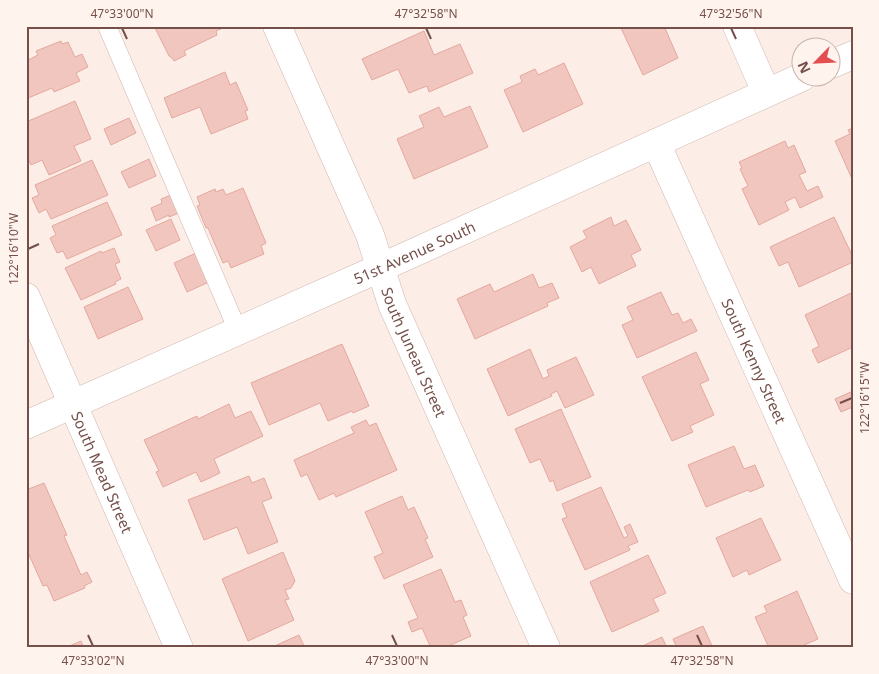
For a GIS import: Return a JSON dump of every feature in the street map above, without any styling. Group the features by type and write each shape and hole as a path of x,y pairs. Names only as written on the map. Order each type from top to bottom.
{"street":[{"name":"South Juneau Street","path":"277,26 370,234 392,304 546,648"},
{"path":"737,26 766,92"},
{"name":"51st Avenue South","path":"26,425 380,268 792,81"},
{"name":"South Kenny Street","path":"656,142 853,580"},
{"name":"South Mead Street","path":"26,298 179,648"}],"lane":[{"path":"107,26 238,331"}],"building":[{"path":"154,26 222,26 223,28 216,31 217,35 184,51 186,55 174,61 169,56"},
{"path":"620,26 664,26 678,58 643,75"},
{"path":"424,31 434,55 460,44 473,73 429,92 427,86 409,93 398,69 372,80 362,59"},
{"path":"61,41 62,44 68,42 75,57 82,54 88,67 76,73 80,81 54,92 52,88 26,99 26,61 38,55 36,51"},
{"path":"564,63 583,104 523,132 504,90 522,82 520,76 535,69 538,75"},
{"path":"225,72 230,85 236,82 248,110 245,111 248,119 211,134 200,107 172,118 164,98"},
{"path":"75,101 91,139 74,146 81,161 49,175 42,160 31,165 26,155 26,122"},
{"path":"470,106 488,147 414,179 397,139 424,127 419,116 439,107 444,117"},
{"path":"129,118 136,133 111,145 104,129"},
{"path":"853,128 853,181 835,141 850,134 848,130"},
{"path":"785,141 788,148 794,145 806,172 799,175 807,191 818,186 823,197 800,208 795,197 785,202 789,210 759,225 742,189 748,186 740,169 742,168 739,162"},
{"path":"149,159 156,176 129,188 121,172"},
{"path":"92,160 108,195 51,219 46,209 39,213 32,198 39,195 35,185"},
{"path":"243,188 266,243 261,246 264,254 231,268 228,261 223,263 208,228 206,228 197,206 200,205 197,197 215,189 216,192 223,189 226,195"},
{"path":"171,195 179,213 156,221 151,208 162,203 161,199"},
{"path":"107,202 122,235 67,259 63,251 57,253 50,238 56,235 52,226"},
{"path":"611,217 614,226 626,220 641,250 631,255 636,266 599,284 591,267 582,272 570,247 587,238 583,231"},
{"path":"834,217 853,257 853,262 799,287 788,262 779,266 770,247"},
{"path":"171,219 180,240 156,251 146,230"},
{"path":"114,248 120,262 115,264 121,279 115,282 116,284 81,300 65,268 101,251 102,253"},
{"path":"196,253 209,282 187,292 174,263"},
{"path":"533,274 539,288 552,283 559,298 547,303 548,306 475,339 457,299 490,284 494,292"},
{"path":"128,287 143,319 98,339 84,307"},
{"path":"661,292 672,315 678,313 683,323 691,319 697,331 637,358 622,325 633,320 627,307"},
{"path":"853,292 853,347 818,363 812,350 819,346 805,315"},
{"path":"342,344 369,406 328,421 320,403 269,425 251,383"},
{"path":"530,349 543,379 549,376 547,370 576,357 594,395 565,408 557,391 551,394 552,396 508,416 487,369"},
{"path":"696,352 709,380 700,384 714,415 690,426 693,432 672,441 642,377"},
{"path":"853,391 853,407 841,412 835,399"},
{"path":"229,404 235,418 251,411 263,436 214,459 220,473 201,482 196,472 163,487 156,472 159,471 144,440 197,416 198,419"},
{"path":"561,409 591,477 557,491 553,480 550,482 540,459 530,463 515,429"},
{"path":"366,420 369,426 376,423 397,470 336,497 334,493 319,500 307,474 301,477 294,460 354,433 351,427"},
{"path":"734,446 744,469 755,465 764,486 750,492 748,490 706,507 688,465"},
{"path":"249,476 252,483 264,478 272,498 262,502 278,542 248,554 237,527 204,540 188,500"},
{"path":"44,483 67,535 64,536 81,575 87,572 92,582 84,586 85,588 54,601 47,585 43,586 26,548 26,490"},
{"path":"601,487 624,538 628,536 624,527 630,524 638,542 628,546 630,550 585,570 562,519 567,517 562,504"},
{"path":"402,496 408,510 414,507 428,538 425,539 433,557 384,579 374,557 383,553 365,512"},
{"path":"761,518 781,560 749,575 747,570 733,577 716,538"},
{"path":"283,552 295,581 291,588 285,590 289,599 285,600 294,620 248,641 222,579"},
{"path":"648,555 666,593 653,599 659,611 612,632 590,582"},
{"path":"441,569 455,602 461,600 467,615 463,617 471,636 444,648 431,648 422,628 412,632 408,622 418,618 403,585"},
{"path":"797,591 818,639 797,648 769,648 755,617 767,612 764,606"},
{"path":"703,626 713,648 677,648 673,639"},
{"path":"299,635 305,648 270,648"},
{"path":"662,637 667,648 638,648"},
{"path":"81,641 84,648 65,648"}]}
